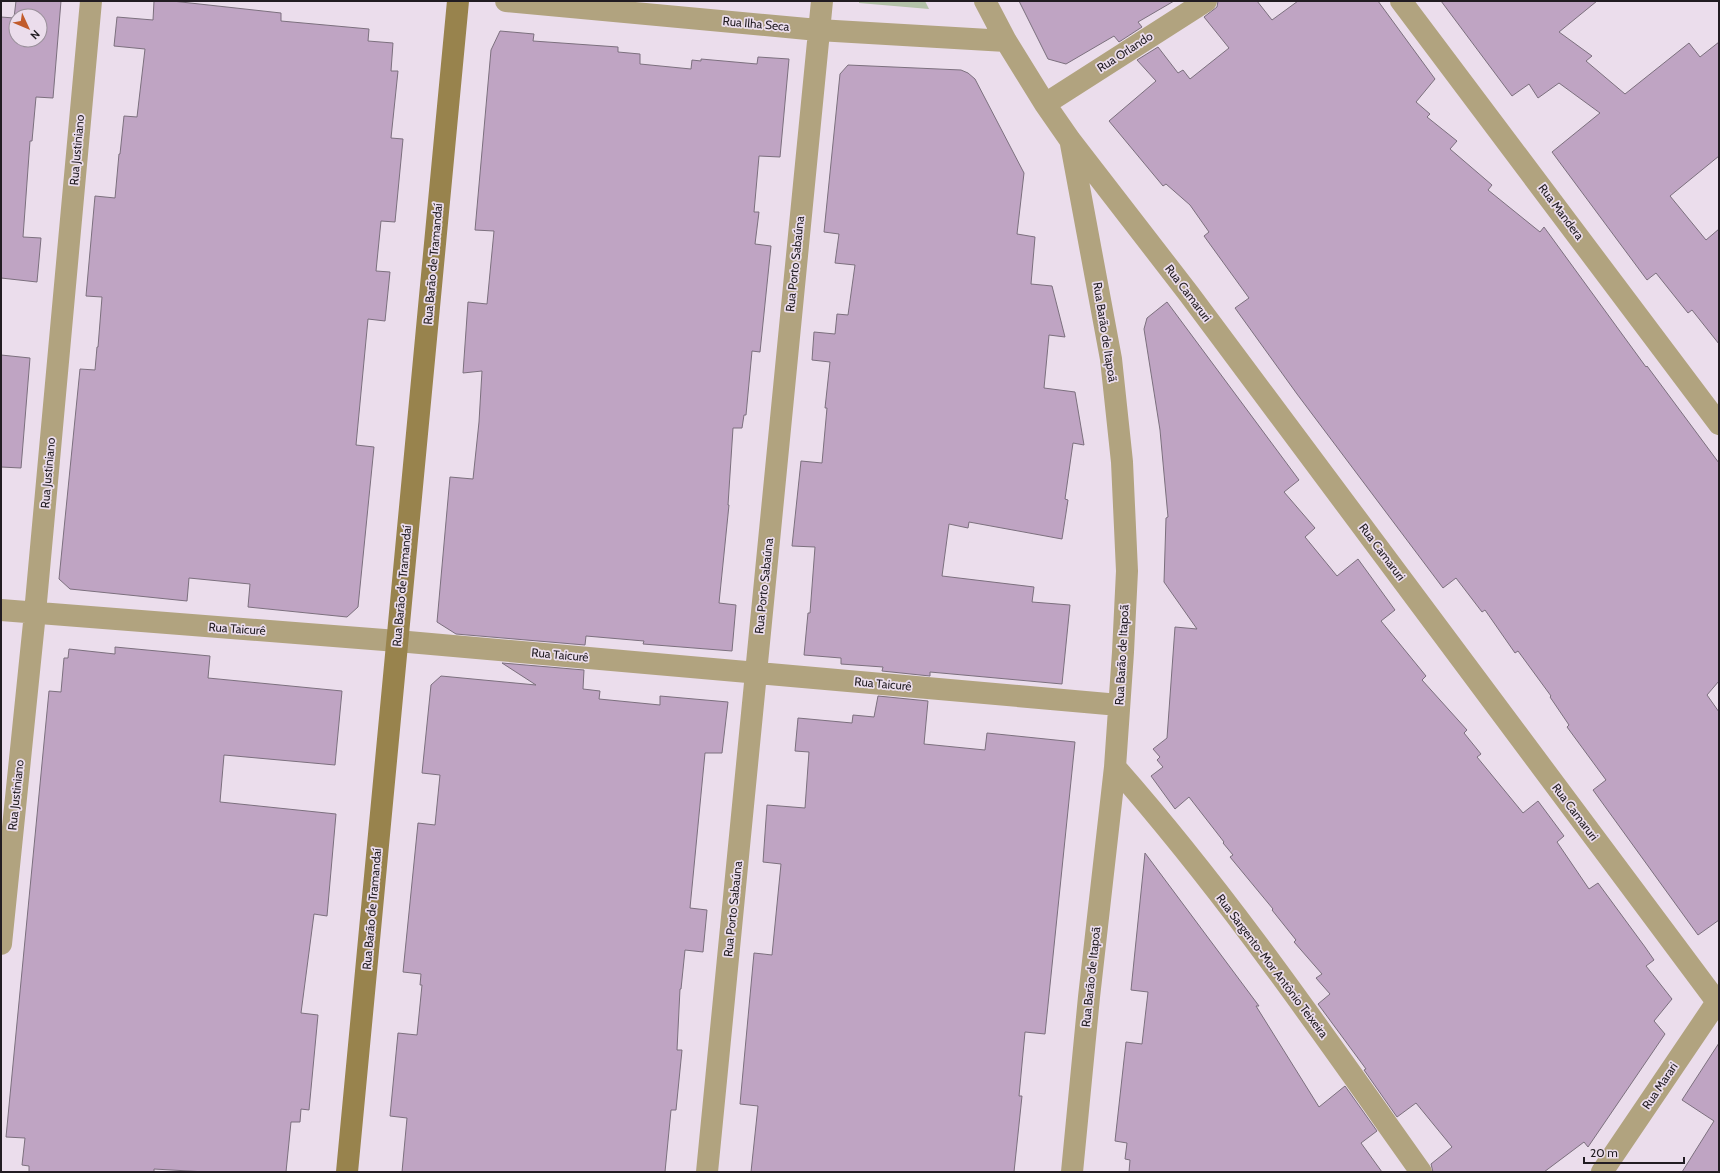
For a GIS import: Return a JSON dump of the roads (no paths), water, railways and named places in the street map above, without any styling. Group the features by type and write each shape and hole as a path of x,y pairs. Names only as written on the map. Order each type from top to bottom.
{"street":[{"name":"Rua Justiniano","path":"1,944 35,613 91,1"},
{"name":"Rua Barão de Tramandaí","path":"347,1172 458,1"},
{"name":"Rua Ilha Seca","path":"506,1 818,30 1006,41"},
{"name":"Rua Porto Sabaúna","path":"707,1172 822,1"},
{"path":"985,1 1006,41 1045,104"},
{"name":"Rua Orlando","path":"1045,104 1206,1"},
{"name":"Rua Mandera","path":"1401,1 1719,424"},
{"name":"Rua Camaruri","path":"1045,104 1070,140 1189,294 1718,1001"},
{"name":"Rua Barão de Itapoã","path":"1070,140 1111,360 1122,462 1127,571 1115,767 1089,997 1072,1172"},
{"name":"Rua Taicurê","path":"1,610 397,641 1119,705"},
{"name":"Rua Sargento-Mor Antônio Teixeira","path":"1115,767 1183,848 1257,944 1421,1172"},
{"name":"Rua Marari","path":"1602,1172 1718,1001"}]}
